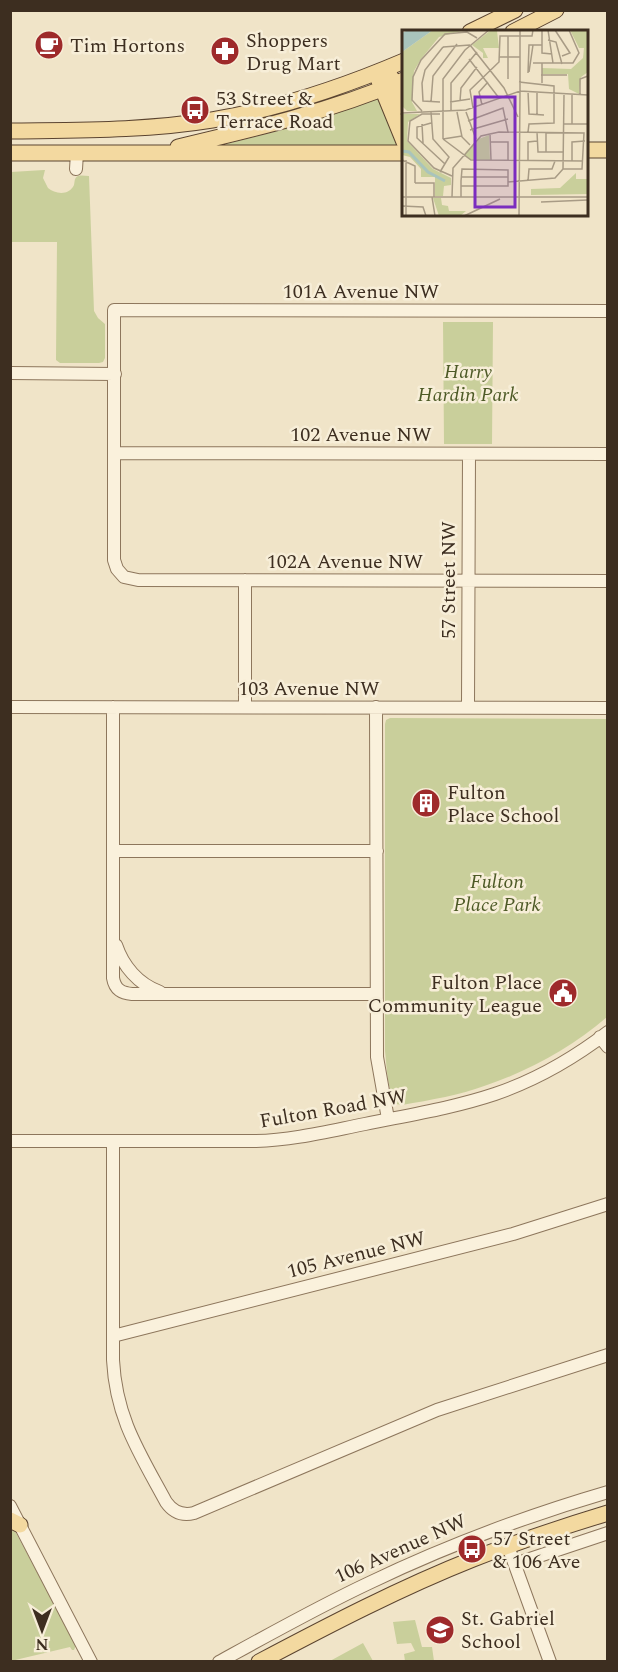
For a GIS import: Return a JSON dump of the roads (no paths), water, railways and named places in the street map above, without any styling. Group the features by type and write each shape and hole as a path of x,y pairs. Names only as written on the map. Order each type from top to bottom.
{"main road":[{"path":"474,30 515,10"},
{"path":"517,30 556,10"},
{"path":"10,131 130,128 211,120 285,104 402,62"},
{"path":"382,70 393,84 402,103"},
{"path":"393,84 402,131"},
{"path":"152,153 290,120 393,84"},
{"path":"588,150 608,150"},
{"path":"14,154 402,153"},
{"name":"106 Avenue NW","path":"259,1662 325,1627 472,1560 608,1513"}],"street":[{"path":"76,169 77,153"},
{"name":"101A Avenue NW","path":"114,374 114,310 608,311"},
{"path":"10,373 114,374 114,453"},
{"name":"102 Avenue NW","path":"114,453 608,454"},
{"name":"102A Avenue NW","path":"114,453 114,560 117,569 124,577 138,580 608,580"},
{"name":"57 Street NW","path":"468,707 469,454"},
{"path":"244,707 246,580"},
{"name":"103 Avenue NW","path":"10,707 608,708"},
{"path":"113,707 113,978 117,989 132,994 376,994"},
{"path":"376,707 376,1057 388,1119"},
{"path":"113,850 377,851"},
{"path":"113,934 119,954 132,974 146,985 166,994"},
{"name":"Fulton Road NW","path":"10,1141 269,1141 296,1137 461,1104 511,1088 605,1039"},
{"path":"113,1142 114,1381 125,1423 132,1439 168,1505 181,1514 190,1514 204,1509 436,1410 608,1355"},
{"name":"105 Avenue NW","path":"113,1336 513,1234 608,1204"},
{"name":"106 Avenue NW","path":"219,1662 321,1607 403,1568 494,1529 608,1491"},
{"path":"10,1506 15,1523 91,1662"},
{"path":"515,1564 608,1533"},
{"path":"508,1546 550,1662"}],"place":[{"name":"Tim Hortons","path":"49,45"},
{"name":"Shoppers Drug Mart","path":"225,51"},
{"name":"53 Street & Terrace Road","path":"195,110"},
{"name":"Fulton Place School","path":"426,803"},
{"name":"Fulton Place Community League","path":"563,993"},
{"name":"57 Street & 106 Ave","path":"472,1549"},
{"name":"St. Gabriel School","path":"440,1630"}],"park label":[{"name":"Harry Hardin Park","path":"468,382"},
{"name":"Fulton Place Park","path":"497,892"}]}
